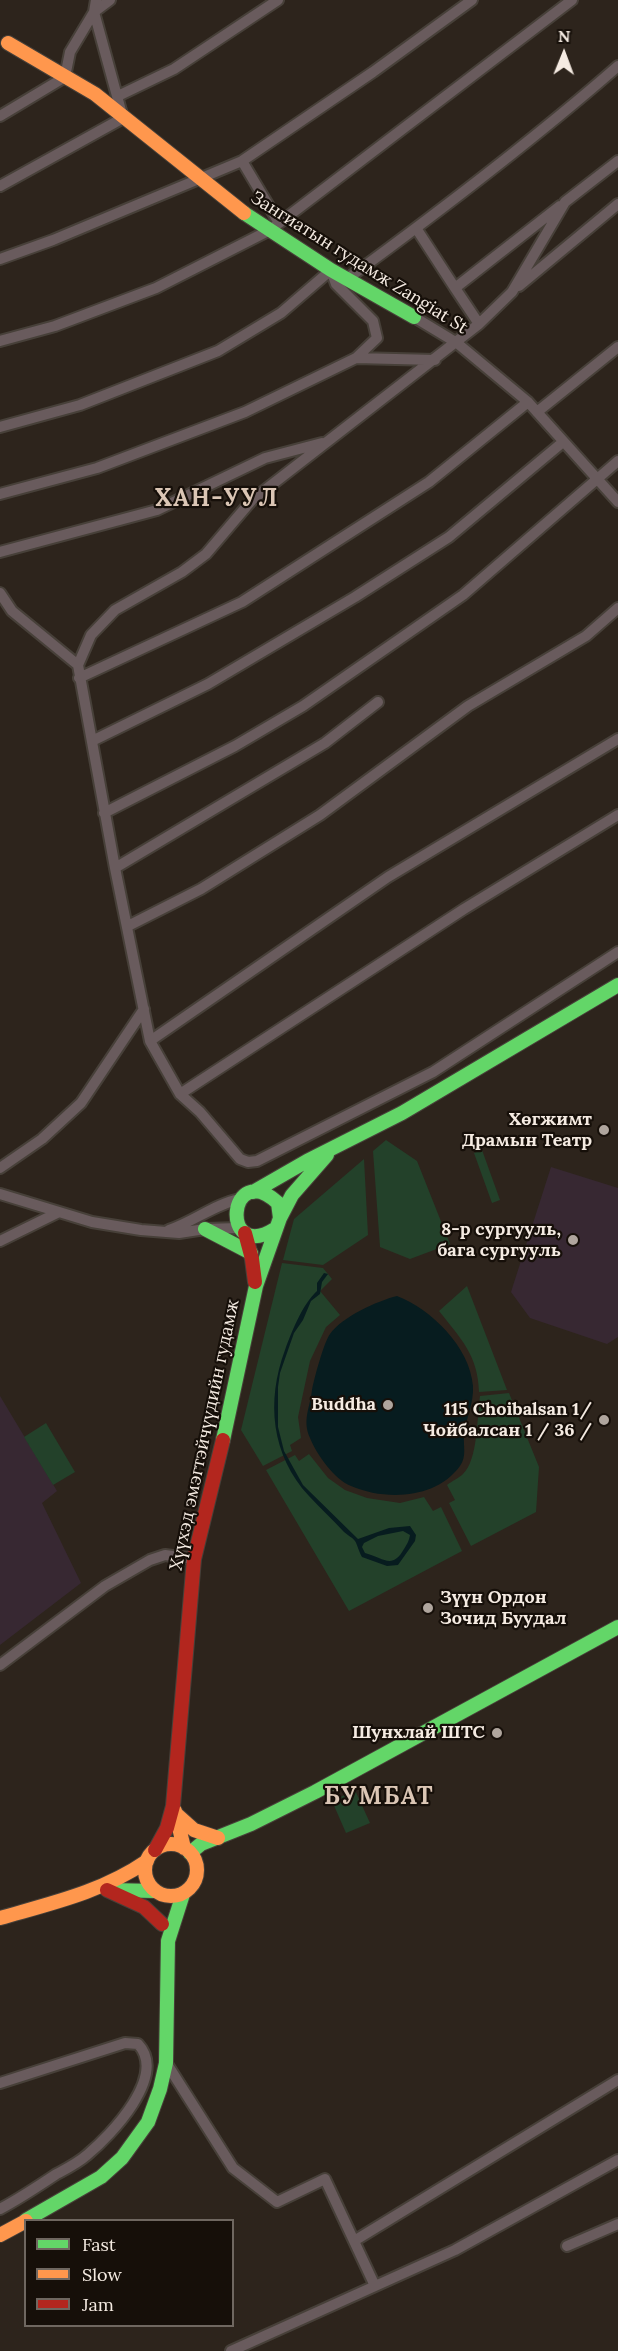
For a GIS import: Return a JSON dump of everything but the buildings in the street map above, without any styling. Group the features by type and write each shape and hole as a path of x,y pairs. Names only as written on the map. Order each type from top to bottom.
{"main road":[{"name":"Зангиатын гудамж Zangiat St","path":"3,42 95,94 230,204 274,227 331,270 414,316"},
{"name":"Хүүхэд эмэгтэйчүүдийн гудамж","path":"256,1286 251,1253 234,1213 240,1199 402,1113 618,985"},
{"name":"Хүүхэд эмэгтэйчүүдийн гудамж","path":"155,1850 174,1810 194,1559 224,1439 256,1286 277,1223 292,1195 331,1149"},
{"path":"242,1230 251,1236 264,1236 277,1223 278,1203 267,1193 253,1191"},
{"path":"205,1229 251,1253"},
{"path":"29,2219 101,2176 122,2158 147,2122 160,2088 166,2063 168,1941 183,1894 194,1882 214,1849 234,1831 315,1792 618,1627"},
{"name":"Хүүхэд эмэгтэйчүүдийн гудамж","path":"174,1810 187,1850"},
{"path":"174,1810 191,1830 201,1835 214,1849"},
{"path":"0,1918 102,1890 130,1874 147,1861 155,1850 169,1844 187,1850 195,1859 197,1875"},
{"path":"187,1850 201,1844 214,1849"},
{"path":"147,1861 146,1877 158,1892 160,1917 168,1941"},
{"path":"102,1890 158,1892 176,1896 183,1894"},
{"path":"102,1890 144,1907 162,1924"},
{"path":"0,2235 24,2222"}],"street":[{"path":"0,116 65,76 70,52 94,12 96,0"},
{"path":"94,12 110,0"},
{"path":"118,96 174,69 278,0"},
{"path":"0,259 53,240 242,161 373,72 472,0"},
{"path":"0,341 55,326 156,288 274,227 572,0"},
{"path":"0,186 123,118 94,12"},
{"path":"347,279 559,118 618,66"},
{"path":"455,288 618,160"},
{"path":"242,161 274,227"},
{"path":"512,292 565,202"},
{"path":"618,204 512,292 457,343 252,500 206,554 182,572 115,610 91,635 78,665 104,813 150,1041 180,1094 200,1112 240,1159 248,1162 257,1161 433,1072 618,952"},
{"path":"416,228 479,324"},
{"path":"0,427 80,405 218,351 281,313 331,270 336,284 373,321 377,338 356,357 245,412 97,468 0,494"},
{"name":"Зангиатын гудамж Zangiat St","path":"414,316 457,343 528,402 618,502"},
{"path":"537,412 618,347"},
{"path":"356,357 435,360"},
{"path":"79,678 242,602 429,482 528,402"},
{"path":"0,552 157,510 265,458 327,442"},
{"path":"92,741 208,684 355,597 439,543 563,442"},
{"path":"104,813 235,746 303,706 463,595 618,461"},
{"path":"0,593 12,611 78,665"},
{"path":"128,926 201,889 320,815 468,706 586,636 618,608"},
{"path":"115,868 325,743 378,702"},
{"path":"150,1041 388,877 618,740"},
{"path":"180,1094 464,909 618,815"},
{"path":"0,1168 42,1139 81,1103 144,1008"},
{"path":"352,1113 364,1133"},
{"path":"0,1194 92,1222 157,1232 179,1233 205,1229 242,1230"},
{"path":"157,1232 170,1230 231,1201 240,1199"},
{"path":"0,1241 57,1213"},
{"path":"0,1665 105,1586 150,1560 165,1555 194,1559"},
{"path":"0,2083 125,2043 138,2044 145,2058 144,2086 133,2104 109,2133 86,2156 0,2209"},
{"path":"166,2063 233,2169 277,2202 325,2179 375,2286"},
{"path":"354,2241 618,2080"},
{"path":"231,2351 455,2250 618,2160"},
{"path":"567,2246 618,2224"}],"shaded area":[{"name":"8-р сургууль, бага сургууль","path":"551,1167 618,1188 618,1337 607,1344 530,1318 511,1292"},
{"path":"0,1396 57,1491 42,1503 81,1583 0,1645"}],"green space":[{"path":"386,1140 417,1161 450,1244 410,1259 380,1247 373,1151"},
{"path":"482,1150 500,1200 492,1203 474,1153"},
{"path":"364,1159 368,1235 323,1265 283,1260 294,1219"},
{"path":"282,1263 323,1268 332,1279 320,1291 340,1315 326,1327 310,1361 298,1417 301,1438 290,1445 292,1451 263,1466 241,1430"},
{"path":"467,1286 507,1390 479,1392 472,1357 439,1311"},
{"path":"509,1393 539,1467 536,1512 471,1546 449,1503 455,1500 447,1485 463,1474 472,1459 480,1396"},
{"path":"46,1423 75,1472 53,1485 24,1437"},
{"path":"309,1454 328,1478 345,1490 367,1498 400,1503 424,1497 433,1511 441,1507 462,1551 349,1611 266,1470 295,1455 299,1461"},
{"path":"355,1790 370,1823 346,1833 332,1801"}],"water":[{"path":"324,1273 328,1274 322,1282 320,1294 311,1301 303,1320 294,1333 280,1373 278,1427 284,1451 303,1485 358,1539 389,1528 410,1526 416,1535 415,1541 398,1565 387,1566 362,1557 355,1541 313,1501 296,1480 280,1445 274,1408 279,1369 298,1319 317,1291 317,1283","holes":["403,1531 410,1535 400,1555 391,1561 365,1553 362,1547 364,1543 378,1536"]},
{"path":"397,1296 423,1310 447,1331 465,1357 473,1392 460,1466 438,1485 424,1491 395,1495 365,1491 338,1478 313,1445 308,1432 307,1420 317,1370 330,1334 360,1310"}],"traffic: fast":[{"path":"244,213 331,270 414,317"},
{"path":"253,1192 307,1161 402,1113 618,985"},
{"path":"280,1218 292,1195 327,1155"},
{"path":"223,1440 256,1286 280,1218 278,1203 261,1192 249,1193 240,1200 237,1212 238,1224 245,1233 257,1236 275,1229"},
{"path":"205,1229 251,1253"},
{"path":"190,1853 201,1844 251,1824 315,1792 618,1627"},
{"path":"110,1890 154,1891"},
{"path":"28,2219 101,2177 122,2158 148,2122 160,2089 166,2063 168,1941 183,1894"}],"traffic: slow":[{"path":"8,43 95,94 244,213"},
{"path":"175,1811 184,1848"},
{"path":"175,1813 194,1830 218,1838"},
{"path":"171,1844 181,1846 189,1852 195,1860 197,1870 195,1880 189,1888 181,1894 171,1896 161,1894 153,1888 147,1880 145,1870 147,1860 153,1852 161,1846 171,1844"},
{"path":"0,1918 94,1889 147,1861"},
{"path":"0,2235 24,2222"}],"traffic: jam":[{"path":"245,1233 255,1282"},
{"path":"155,1850 167,1828 173,1806 194,1559 223,1440"},
{"path":"107,1890 144,1907 162,1924"}],"place":[{"name":"Хөгжимт Драмын Театр","path":"604,1130"},
{"name":"8-р сургууль, бага сургууль","path":"573,1240"},
{"name":"Buddha","path":"388,1405"},
{"name":"115 Choibalsan 1/ Чойбалсан 1 / 36 /","path":"604,1420"},
{"name":"Зүүн Ордон Зочид Буудал","path":"428,1608"},
{"name":"Шунхлай ШТС","path":"497,1733"}],"district":[{"name":"ХАН-УУЛ","path":"217,499"},
{"name":"БУМБАТ","path":"379,1797"}]}
